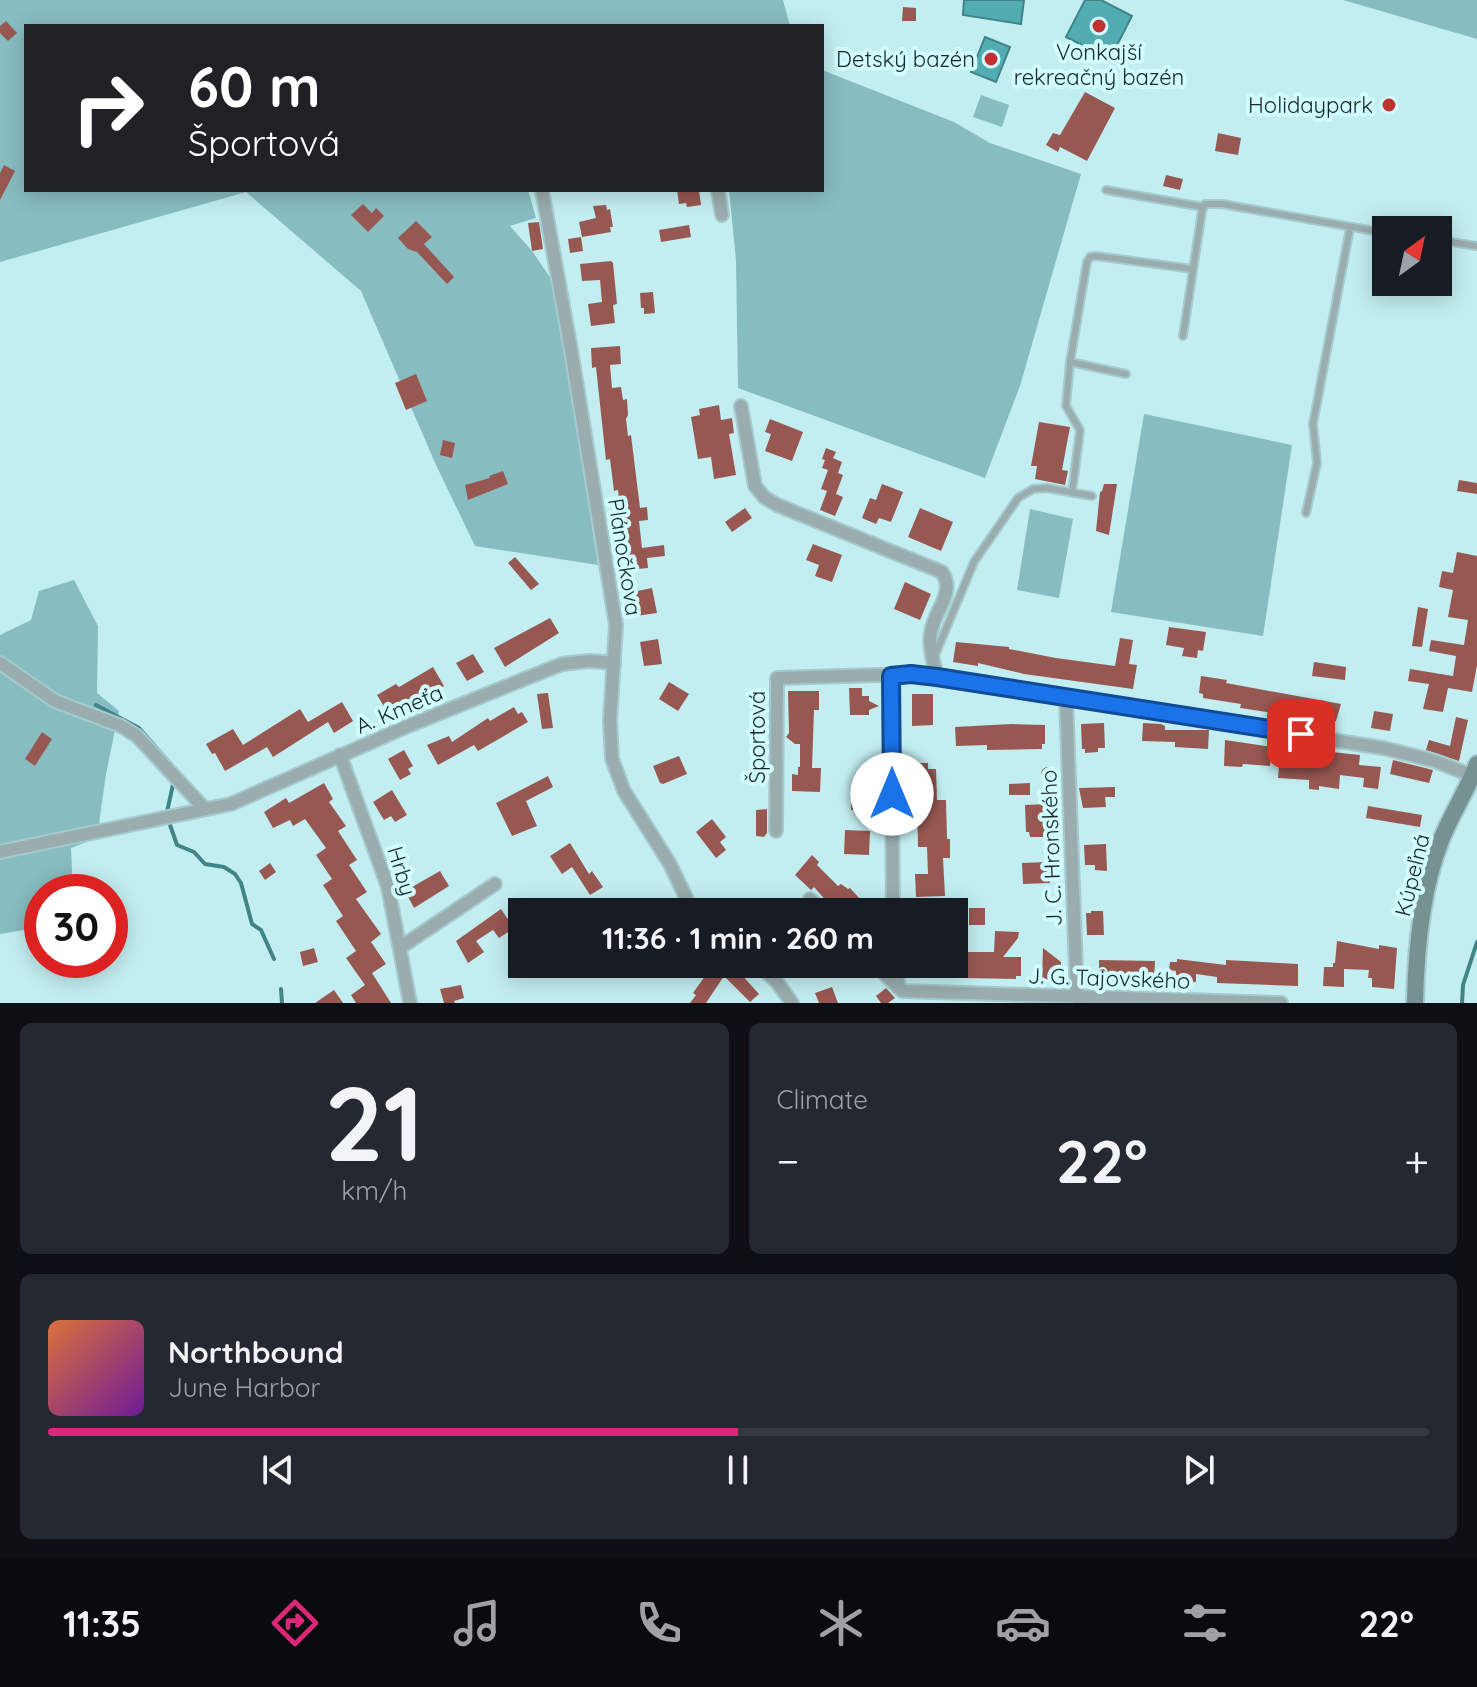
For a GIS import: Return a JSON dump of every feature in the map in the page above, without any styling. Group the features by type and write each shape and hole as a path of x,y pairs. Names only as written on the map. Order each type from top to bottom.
{"street":[{"name":"Plánočkova","path":"542,192 616,625 610,720 612,759 624,791 670,864 686,898"},
{"path":"718,192 722,215"},
{"path":"741,406 755,486 764,497 942,572 947,581 947,591 930,633 937,677"},
{"name":"A. Kmeťa","path":"0,852 231,804 340,755 562,664 590,661 614,663"},
{"path":"0,663 55,701 121,726 137,736 204,808"},
{"name":"Športová","path":"776,831 777,678 911,674 937,677 1383,748 1475,770"},
{"path":"891,676 893,898"},
{"name":"J. C. Hronského","path":"1066,698 1077,997"},
{"name":"Hrby","path":"340,755 388,887 410,1003"},
{"name":"Kúpeľná","path":"1415,1003 1423,914 1434,860 1446,827 1475,770"},
{"path":"401,947 495,884"},
{"path":"773,978 792,1003"},
{"path":"889,978 902,991"},
{"path":"897,978 902,991"},
{"name":"J. G. Tajovského","path":"902,991 937,998 1077,997 1281,1003"}],"lane":[{"path":"1106,190 1203,207"},
{"path":"1183,336 1203,207 1209,202 1372,231"},
{"path":"1306,513 1317,463 1313,424 1350,228"},
{"path":"1452,242 1477,246"},
{"path":"1072,493 1080,430 1066,406 1075,316 1087,262 1090,257 1193,269"},
{"path":"1070,362 1126,374"},
{"path":"934,659 974,562 1018,498 1033,489 1092,496"}],"shaded area":[{"path":"0,0 783,0 789,24 24,24 24,192 246,192 0,262"},
{"path":"964,0 1024,0 1021,24 963,15"},
{"name":"Vonkajší rekreačný bazén","path":"1085,0 1101,0 1132,16 1110,59 1066,37"},
{"path":"1343,0 1477,0 1477,39"},
{"name":"Detský bazén","path":"985,37 1010,47 996,82 971,72"},
{"path":"824,71 954,122 990,143 1081,174 1020,386 985,478 738,388 736,260 729,192 824,192"},
{"path":"981,95 1009,105 1002,127 973,117"},
{"path":"246,192 529,192 536,218 510,226 554,283 598,565 475,546 436,465 361,291"},
{"path":"1144,414 1292,445 1263,636 1111,612"},
{"path":"1030,509 1073,519 1059,598 1017,590"},
{"path":"74,580 98,626 97,693 119,711 97,838 71,848 72,874 24,874 24,930 0,934 0,635 31,620 39,591"}],"building":[{"path":"903,7 916,8 916,21 902,21"},
{"path":"6,21 17,33 8,41 0,33 0,26"},
{"path":"1085,92 1115,108 1087,161 1060,147 1058,152 1046,145 1053,133 1060,135"},
{"path":"1218,133 1241,138 1238,155 1215,151"},
{"path":"4,165 15,171 0,200 0,173"},
{"path":"1166,175 1183,179 1180,190 1163,186"},
{"path":"677,192 699,192 701,205 687,207 686,203 679,204"},
{"path":"363,204 372,213 376,208 384,216 368,232 351,215"},
{"path":"606,205 607,210 610,209 611,232 582,237 579,222 596,218 593,206"},
{"path":"416,221 432,237 424,244 454,277 447,284 417,252 408,249 398,238"},
{"path":"539,222 543,249 532,251 528,223"},
{"path":"689,225 691,237 661,242 659,230"},
{"path":"581,237 583,251 570,253 568,239"},
{"path":"611,261 617,304 613,305 615,323 591,326 588,304 602,302 600,280 582,281 580,264"},
{"path":"653,292 655,313 644,314 640,293"},
{"path":"620,346 621,364 610,365 612,388 621,387 623,400 627,399 628,436 631,435 640,508 647,507 648,520 639,521 642,548 664,545 665,556 647,558 648,568 628,570 618,490 614,491 610,459 606,460 596,367 592,368 591,348"},
{"path":"416,374 427,401 406,410 395,383"},
{"path":"719,405 721,420 732,418 734,433 729,434 736,475 714,479 711,457 698,459 691,417 700,415 699,409"},
{"path":"770,419 803,432 792,461 765,451 771,434 765,432"},
{"path":"1039,422 1070,427 1062,470 1068,471 1065,485 1035,479 1037,466 1031,466"},
{"path":"443,440 455,443 452,458 440,455"},
{"path":"826,448 836,452 833,458 842,462 838,473 843,475 836,494 843,497 835,516 820,510 827,491 821,489 828,470 822,468"},
{"path":"503,471 508,484 468,500 465,485"},
{"path":"1459,480 1477,483 1477,494 1457,491"},
{"path":"882,484 903,492 891,522 879,518 876,524 862,518 870,498 876,500"},
{"path":"1104,484 1117,484 1109,535 1096,531 1100,492"},
{"path":"745,508 752,518 732,532 725,522"},
{"path":"920,508 953,522 941,551 908,537"},
{"path":"813,544 842,555 832,582 815,576 819,565 806,560"},
{"path":"1457,552 1477,556 1477,665 1472,692 1448,688 1443,712 1423,709 1429,684 1408,681 1410,669 1453,676 1456,656 1429,651 1431,640 1464,645 1468,620 1448,617 1453,590 1439,587 1442,571 1453,573"},
{"path":"515,557 539,584 531,590 508,563"},
{"path":"905,582 931,594 920,620 894,609"},
{"path":"652,588 657,613 636,616 632,592"},
{"path":"1418,607 1428,609 1422,647 1412,646"},
{"path":"550,618 559,633 505,667 494,648"},
{"path":"1169,627 1206,632 1203,651 1198,650 1197,658 1182,656 1184,648 1166,645"},
{"path":"1120,638 1133,640 1129,664 1137,665 1133,689 1024,674 978,663 978,666 953,662 956,642 1009,647 1056,658 1115,666"},
{"path":"658,639 662,664 644,666 640,642"},
{"path":"473,654 484,672 467,681 456,663"},
{"path":"1314,662 1346,667 1345,680 1312,676"},
{"path":"433,667 444,686 422,699 419,694 388,713 377,695 396,684 399,687"},
{"path":"1201,676 1341,704 1336,721 1332,722 1240,708 1241,704 1203,698 1203,694 1199,693"},
{"path":"669,682 689,694 678,711 659,699"},
{"path":"849,688 862,688 862,696 869,696 869,701 879,706 869,710 869,715 850,715"},
{"path":"788,691 819,691 819,710 814,710 812,768 821,768 820,792 792,791 792,774 798,775 800,767 800,744 786,737 789,733"},
{"path":"548,693 553,728 542,729 537,694"},
{"path":"912,694 933,694 933,725 912,726"},
{"path":"342,702 353,721 334,733 328,722 273,757 267,747 225,771 206,744 233,729 243,745 300,709 308,722"},
{"path":"514,707 518,714 522,712 528,722 478,751 474,745 438,765 427,745 449,736 452,742 488,718 490,721"},
{"path":"1374,711 1393,714 1390,731 1371,728"},
{"path":"1456,717 1468,720 1459,761 1426,750 1429,740 1450,746"},
{"path":"1104,723 1105,748 1085,753 1082,749 1081,724"},
{"path":"1143,723 1161,724 1165,730 1209,730 1208,749 1175,747 1175,742 1142,741"},
{"path":"1045,725 1042,749 987,750 987,745 956,746 955,727"},
{"path":"42,732 52,739 35,766 25,759"},
{"path":"1225,740 1272,747 1270,766 1224,766"},
{"path":"1303,749 1360,755 1359,765 1381,767 1378,789 1363,787 1364,778 1340,775 1339,789 1319,786 1319,790 1309,789 1309,780 1278,778 1279,766 1294,767 1295,755 1303,755"},
{"path":"404,750 413,766 408,769 411,774 400,780 388,759"},
{"path":"679,756 687,774 660,783 653,766"},
{"path":"1393,760 1433,770 1429,783 1390,774"},
{"path":"916,763 928,763 928,769 936,769 937,800 946,800 950,858 943,858 945,896 916,897 915,874 928,874 927,847 918,847"},
{"path":"1048,767 1055,774 1048,781 1041,774"},
{"path":"548,776 553,787 526,801 537,826 512,836 496,803"},
{"path":"324,783 333,799 329,802 346,826 338,831 357,860 349,865 367,892 356,899 381,934 371,942 386,964 372,973 391,1003 356,1003 351,995 365,985 346,958 356,951 336,921 343,916 323,885 332,879 316,855 326,848 305,819 293,826 290,820 273,828 264,812 286,798 289,803"},
{"path":"1030,783 1030,795 1009,795 1009,784"},
{"path":"852,785 872,785 873,810 851,810"},
{"path":"1115,787 1115,797 1105,797 1106,807 1083,808 1079,788"},
{"path":"392,790 407,815 395,822 391,816 384,820 373,802"},
{"path":"1047,804 1048,831 1044,832 1045,837 1030,837 1026,832 1025,805"},
{"path":"1368,806 1422,815 1420,827 1366,818"},
{"path":"767,809 767,833 764,837 756,836 756,810"},
{"path":"712,819 726,837 720,842 726,850 716,858 696,832"},
{"path":"845,830 870,831 869,855 844,854"},
{"path":"570,843 589,874 592,871 603,887 590,895 572,867 562,874 550,856"},
{"path":"1106,844 1107,871 1095,870 1095,865 1085,865 1084,845"},
{"path":"812,855 819,862 817,865 838,886 841,884 850,888 859,898 824,898 814,887 811,890 795,875"},
{"path":"1049,862 1050,883 1023,884 1022,863"},
{"path":"270,863 276,872 265,880 259,871"},
{"path":"440,871 449,886 414,908 405,891"},
{"path":"969,908 985,908 985,925 969,925"},
{"path":"501,909 508,919 508,932 499,938 493,930 476,941 484,952 468,963 456,941"},
{"path":"1103,911 1104,935 1087,935 1086,913"},
{"path":"995,931 1019,932 1003,957 1021,957 1021,976 1016,976 1016,979 964,978 968,978 968,952 994,952"},
{"path":"1337,941 1379,949 1379,945 1397,948 1394,989 1372,987 1369,970 1344,969 1344,987 1323,986 1324,967 1333,967 1335,963"},
{"path":"314,948 318,962 303,966 300,952"},
{"path":"1043,948 1061,962 1061,980 1042,979"},
{"path":"1177,959 1226,965 1226,960 1298,964 1298,986 1217,983 1217,977 1196,974 1196,982 1176,982 1176,971 1169,970 1170,962 1177,962"},
{"path":"1099,960 1155,961 1154,977 1151,977 1151,982 1099,980"},
{"path":"704,978 723,978 706,1003 690,1003 696,995 693,993"},
{"path":"726,978 745,978 759,994 750,1002"},
{"path":"461,985 464,998 455,1003 444,1003 440,989"},
{"path":"832,987 838,1003 819,1003 815,993"},
{"path":"886,988 895,998 881,1003 876,996"},
{"path":"334,990 343,1003 315,1003"}],"waterway":[{"path":"96,705 139,728 169,762"},
{"path":"167,812 174,780"},
{"path":"169,822 177,845 194,852 205,864 224,867 235,874 241,883 252,924 261,930 274,959"},
{"path":"1462,1003 1463,985 1477,942"},
{"path":"281,989 282,1003"}],"place":[{"name":"Vonkajší rekreačný bazén","path":"1099,26"},
{"name":"Detský bazén","path":"991,59"},
{"name":"Holidaypark","path":"1389,105"}],"route":[{"path":"892,794 891,676 911,674 937,677 1301,734"}]}
